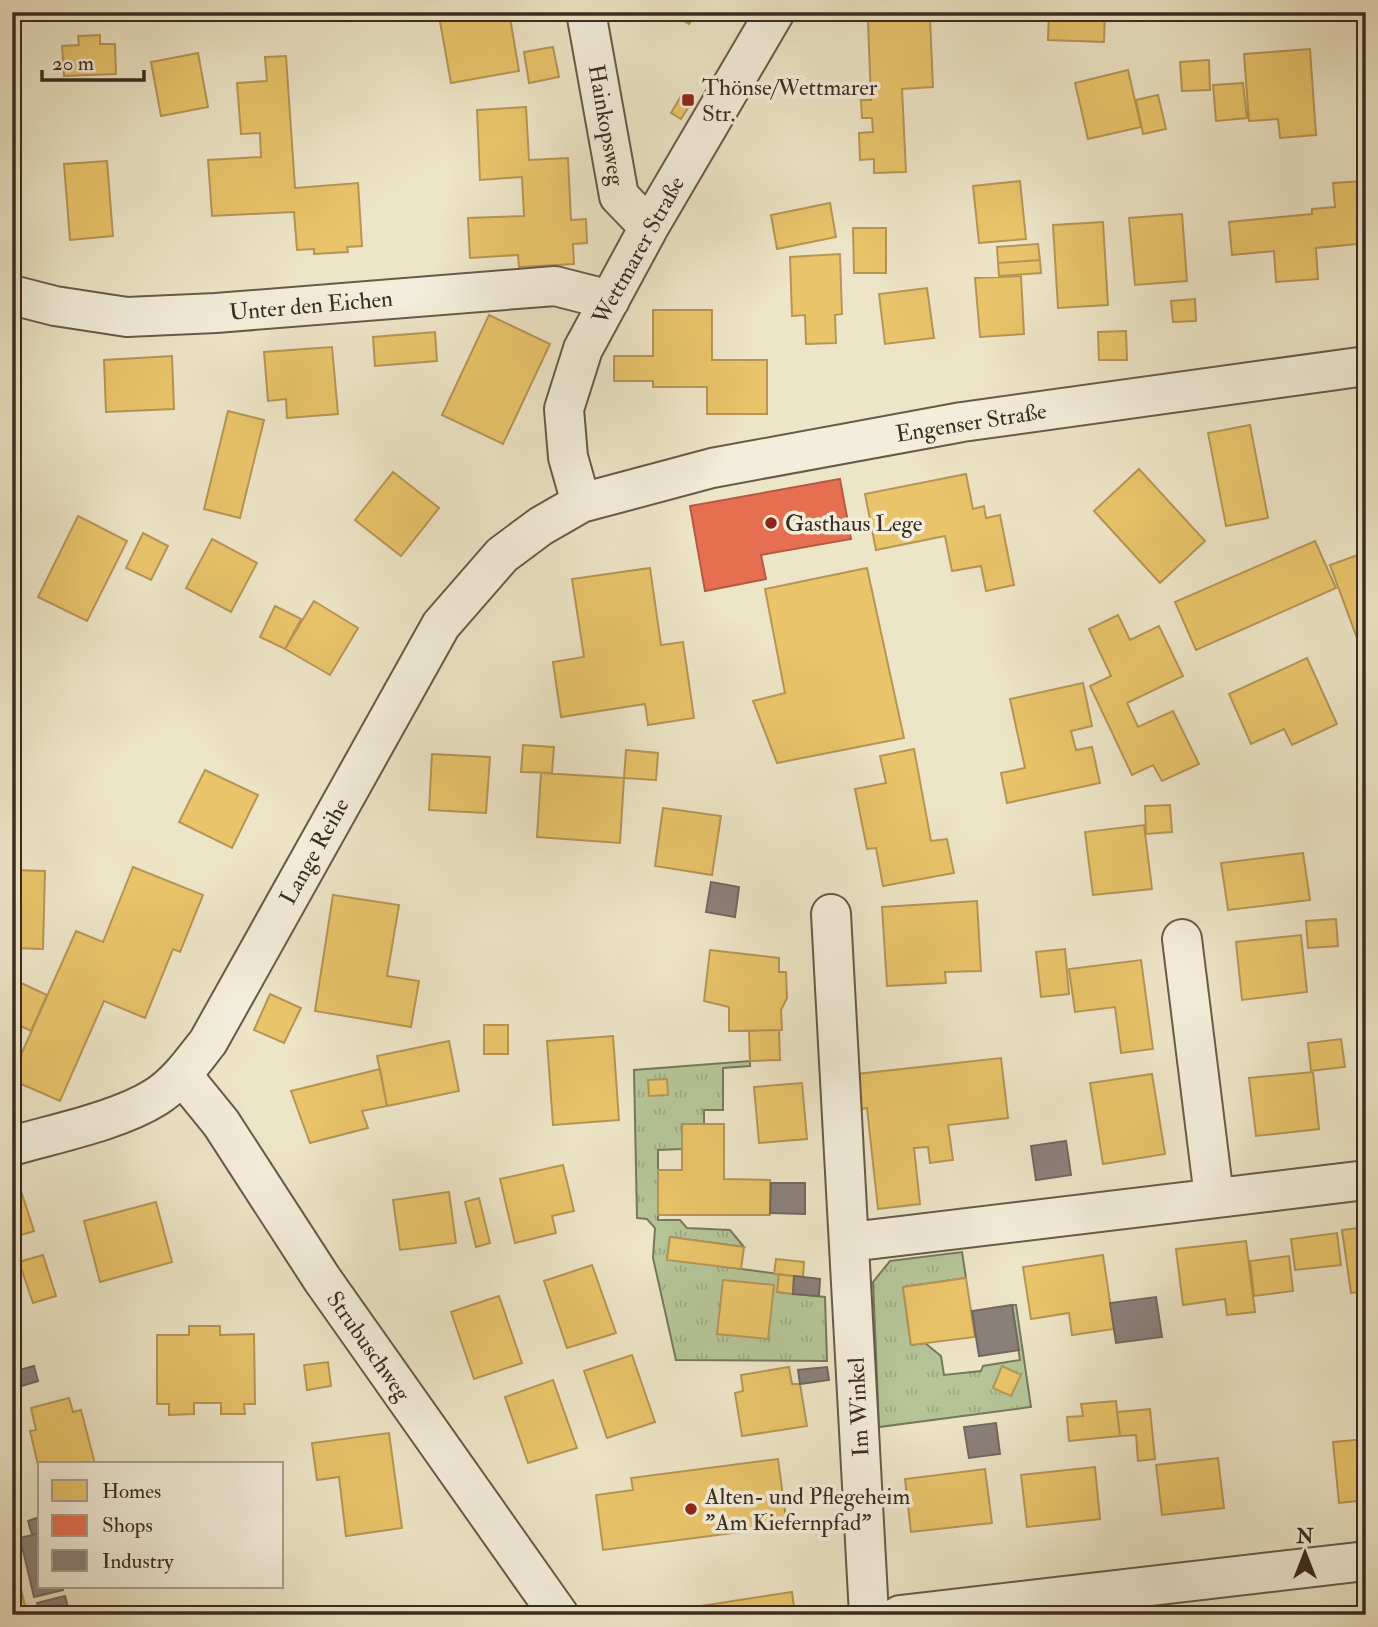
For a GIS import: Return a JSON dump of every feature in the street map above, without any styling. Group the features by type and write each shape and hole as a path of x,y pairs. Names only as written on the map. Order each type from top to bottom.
{"street":[{"name":"Hainkopsweg","path":"586,12 620,197 649,227"},
{"name":"Wettmarer Straße","path":"582,503 568,457 564,409 583,349 649,227 775,12"},
{"name":"Unter den Eichen","path":"12,295 55,306 127,317 216,313 555,286 610,300"},
{"name":"Engenser Straße","path":"582,503 712,468 962,422 1366,366"},
{"name":"Lange Reihe","path":"12,1146 129,1110 156,1097 182,1076 208,1042 441,625 502,555 541,526 582,503"},
{"name":"Im Winkel","path":"831,914 869,1615"},
{"path":"1182,939 1214,1197"},
{"name":"Strubuschweg","path":"182,1076 221,1123 322,1279 559,1615"},
{"path":"850,1242 1366,1180"},
{"path":"900,1615 1366,1562"}],"green space":[{"path":"750,1061 750,1066 723,1068 723,1110 704,1110 704,1124 682,1124 682,1149 658,1150 658,1220 680,1220 687,1228 730,1230 744,1247 670,1237 667,1259 779,1274 778,1292 825,1297 827,1361 676,1360 653,1258 655,1228 647,1219 637,1218 634,1070"},
{"path":"962,1252 966,1278 903,1287 911,1345 925,1343 941,1356 944,1375 981,1371 983,1366 1020,1360 1012,1305 1016,1305 1031,1407 879,1427 873,1282 890,1261"}],"building: Homes":[{"path":"459,12 509,12 519,71 451,83 439,16"},
{"path":"670,12 696,12 689,24"},
{"path":"1049,12 1105,12 1104,42 1048,40"},
{"path":"930,19 933,87 902,89 906,172 874,173 874,159 860,160 859,133 873,132 872,118 862,118 861,100 871,100 868,21"},
{"path":"100,35 100,44 115,44 116,74 64,76 62,46 79,45 78,36"},
{"path":"553,47 559,77 529,83 524,52"},
{"path":"1310,49 1316,135 1280,138 1278,119 1249,121 1244,54"},
{"path":"198,53 208,107 161,116 151,62"},
{"path":"286,56 295,188 358,183 362,246 347,247 348,252 314,254 314,249 297,250 294,212 212,216 208,160 261,157 260,133 241,134 237,83 267,81 265,57"},
{"path":"1209,60 1210,90 1182,91 1180,62"},
{"path":"1128,70 1141,127 1088,139 1075,83"},
{"path":"1243,83 1247,118 1216,121 1213,85"},
{"path":"682,94 693,100 681,119 671,113"},
{"path":"1158,95 1166,129 1143,134 1136,100"},
{"path":"526,107 529,160 568,158 571,220 586,219 587,243 573,244 574,264 519,267 518,255 470,258 468,218 524,216 522,177 480,180 477,110"},
{"path":"12,121 18,182 12,182"},
{"path":"107,161 113,236 70,240 64,164"},
{"path":"1020,181 1026,239 979,243 973,186"},
{"path":"1362,181 1366,243 1316,248 1318,279 1276,282 1274,251 1232,255 1229,222 1312,214 1312,209 1335,207 1333,183"},
{"path":"830,203 836,237 777,249 771,215"},
{"path":"1182,214 1187,281 1135,285 1129,218"},
{"path":"1103,222 1108,305 1058,308 1053,225"},
{"path":"853,228 886,228 886,273 854,273"},
{"path":"1038,244 1040,260 998,263 997,247"},
{"path":"840,254 842,314 835,315 836,343 806,344 805,315 792,316 790,257"},
{"path":"1040,260 1041,273 999,276 998,263"},
{"path":"1021,276 1024,334 980,337 975,278"},
{"path":"927,288 934,338 885,344 879,294"},
{"path":"1195,299 1196,321 1173,322 1171,301"},
{"path":"653,310 712,310 712,360 767,360 767,414 707,414 707,387 653,387 653,381 614,381 614,356 653,356"},
{"path":"489,315 550,344 503,444 442,415"},
{"path":"1126,331 1127,360 1099,360 1098,332"},
{"path":"435,332 437,361 375,366 373,337"},
{"path":"332,347 338,414 287,418 286,399 268,401 264,352"},
{"path":"172,356 174,409 106,412 104,360"},
{"path":"228,411 264,420 240,518 204,509"},
{"path":"1250,425 1268,518 1226,526 1208,433"},
{"path":"1139,469 1205,541 1160,583 1094,511"},
{"path":"393,472 439,508 401,556 355,520"},
{"path":"966,474 973,509 984,506 986,518 1000,515 1014,585 986,591 981,566 952,571 945,536 876,550 865,494"},
{"path":"78,516 127,541 87,621 38,597"},
{"path":"143,533 168,546 151,580 126,568"},
{"path":"212,539 257,563 231,612 186,588"},
{"path":"1315,541 1336,588 1196,650 1175,602"},
{"path":"1366,552 1366,635 1357,638 1330,565"},
{"path":"650,568 661,645 683,642 694,718 648,725 645,704 561,717 553,662 584,657 572,579"},
{"path":"867,568 904,738 777,763 753,701 785,693 765,589"},
{"path":"314,601 358,628 330,675 285,649"},
{"path":"275,606 301,619 285,649 260,637"},
{"path":"1118,615 1130,640 1159,626 1183,676 1127,703 1138,727 1173,711 1199,764 1162,781 1153,765 1132,775 1090,686 1111,676 1089,629"},
{"path":"1307,658 1337,724 1292,745 1284,729 1251,744 1229,694"},
{"path":"1083,683 1092,726 1071,731 1076,750 1092,747 1100,783 1007,803 1001,773 1025,768 1010,699"},
{"path":"523,745 554,747 552,773 521,772"},
{"path":"914,749 931,841 947,839 954,873 883,886 876,848 867,849 855,789 886,783 880,756"},
{"path":"626,750 658,753 656,780 624,778"},
{"path":"432,754 490,757 486,813 429,810"},
{"path":"205,770 258,795 232,848 179,822"},
{"path":"541,773 624,778 620,843 537,837"},
{"path":"1170,805 1172,832 1146,834 1145,806"},
{"path":"663,808 721,816 712,875 655,866"},
{"path":"1144,825 1152,889 1093,895 1085,832"},
{"path":"1303,853 1310,900 1228,910 1221,863"},
{"path":"133,867 203,895 180,952 173,949 145,1018 104,1001 60,1101 12,1080 12,1075 76,931 103,942"},
{"path":"12,870 45,871 43,949 12,948"},
{"path":"333,895 399,905 387,976 419,981 411,1027 315,1011"},
{"path":"977,901 981,971 945,972 946,983 887,986 882,907"},
{"path":"1336,919 1338,946 1308,948 1306,921"},
{"path":"1301,935 1307,992 1242,1000 1236,942"},
{"path":"1065,949 1069,994 1041,997 1036,952"},
{"path":"710,950 779,958 779,972 786,972 787,998 781,1010 782,1030 729,1031 729,1007 704,1001"},
{"path":"1141,960 1153,1049 1121,1053 1115,1007 1075,1012 1069,969"},
{"path":"19,982 47,995 31,1031 12,1022 12,997"},
{"path":"270,994 301,1008 284,1043 254,1030"},
{"path":"484,1025 508,1025 508,1054 484,1054"},
{"path":"779,1030 780,1060 750,1061 749,1031"},
{"path":"613,1036 619,1120 553,1125 547,1041"},
{"path":"1341,1039 1345,1067 1311,1071 1308,1043"},
{"path":"449,1041 459,1091 387,1106 377,1056"},
{"path":"1001,1058 1008,1118 948,1125 953,1160 930,1163 928,1147 914,1148 920,1204 878,1209 867,1108 861,1109 857,1074"},
{"path":"380,1069 387,1106 362,1111 368,1128 310,1143 291,1091"},
{"path":"1313,1072 1319,1129 1256,1136 1249,1078"},
{"path":"1152,1074 1165,1154 1103,1164 1090,1083"},
{"path":"667,1079 668,1095 649,1096 648,1080"},
{"path":"802,1083 807,1139 759,1143 754,1087"},
{"path":"682,1124 724,1124 724,1179 770,1180 770,1215 658,1215 658,1170 682,1170"},
{"path":"563,1165 574,1211 552,1216 556,1233 515,1243 500,1179"},
{"path":"21,1191 34,1231 12,1238 12,1194"},
{"path":"449,1192 456,1243 400,1250 393,1200"},
{"path":"479,1198 490,1243 476,1247 465,1202"},
{"path":"156,1202 172,1262 100,1282 84,1221"},
{"path":"1366,1227 1366,1291 1351,1293 1342,1230"},
{"path":"1337,1233 1341,1265 1295,1270 1291,1239"},
{"path":"670,1237 744,1247 741,1269 667,1260"},
{"path":"1246,1241 1255,1312 1227,1315 1225,1299 1183,1305 1176,1249"},
{"path":"43,1255 56,1296 33,1303 19,1262"},
{"path":"1103,1255 1114,1329 1072,1335 1069,1313 1031,1319 1023,1267"},
{"path":"1289,1256 1293,1291 1254,1296 1250,1261"},
{"path":"776,1259 804,1262 803,1277 774,1274"},
{"path":"592,1265 616,1333 567,1348 544,1281"},
{"path":"779,1274 794,1276 793,1294 777,1292"},
{"path":"966,1278 975,1337 911,1345 903,1287"},
{"path":"723,1280 774,1285 768,1339 717,1334"},
{"path":"499,1296 522,1363 474,1379 451,1312"},
{"path":"189,1326 220,1326 220,1335 254,1334 255,1404 244,1404 245,1414 221,1414 221,1403 194,1403 194,1414 169,1415 169,1404 157,1404 157,1335 189,1335"},
{"path":"632,1355 655,1422 607,1438 584,1371"},
{"path":"328,1362 331,1386 307,1390 304,1365"},
{"path":"1002,1366 1021,1375 1011,1396 993,1388"},
{"path":"789,1367 792,1384 800,1384 807,1426 742,1436 735,1393 743,1391 741,1375"},
{"path":"553,1380 577,1448 528,1463 505,1397"},
{"path":"69,1398 73,1412 81,1410 94,1462 38,1462 38,1465 30,1431 36,1430 31,1408"},
{"path":"1116,1401 1120,1436 1069,1441 1067,1417 1083,1416 1081,1404"},
{"path":"1150,1409 1155,1459 1138,1461 1136,1435 1120,1436 1117,1412"},
{"path":"389,1433 402,1528 346,1536 339,1477 317,1480 312,1443"},
{"path":"1366,1439 1366,1500 1339,1503 1333,1442"},
{"path":"1218,1458 1224,1508 1162,1515 1156,1465"},
{"name":"Alten- und Pflegeheim \"Am Kiefernpfad\"","path":"778,1459 787,1526 603,1550 596,1495 633,1490 631,1478"},
{"path":"1095,1467 1100,1519 1027,1527 1021,1475"},
{"path":"985,1469 992,1523 911,1532 905,1479"},
{"path":"16,1567 27,1615 12,1615 12,1568"},
{"path":"792,1592 795,1615 648,1615 648,1614"}],"building: Shops":[{"name":"Gasthaus Lege","path":"840,479 851,539 761,555 766,579 705,591 690,506"}],"building: Industry":[{"path":"711,882 739,887 735,917 706,912"},
{"path":"1066,1141 1071,1175 1036,1180 1031,1146"},
{"path":"771,1183 805,1183 805,1214 770,1213"},
{"path":"794,1276 820,1279 819,1296 793,1294"},
{"path":"1156,1297 1162,1337 1116,1343 1110,1303"},
{"path":"1012,1305 1019,1350 979,1356 972,1311"},
{"path":"34,1366 38,1381 12,1389 12,1372"},
{"path":"827,1367 829,1380 800,1384 798,1370"},
{"path":"996,1423 1000,1454 969,1458 964,1427"},
{"path":"38,1518 38,1534 32,1535 28,1521"},
{"path":"38,1534 38,1588 63,1590 34,1597 20,1538"},
{"path":"65,1596 70,1615 40,1615 37,1603"}],"place":[{"name":"Thönse/Wettmarer Str.","path":"688,100"},
{"name":"Gasthaus Lege","path":"771,523"},
{"name":"Alten- und Pflegeheim \"Am Kiefernpfad\"","path":"691,1509"}]}
